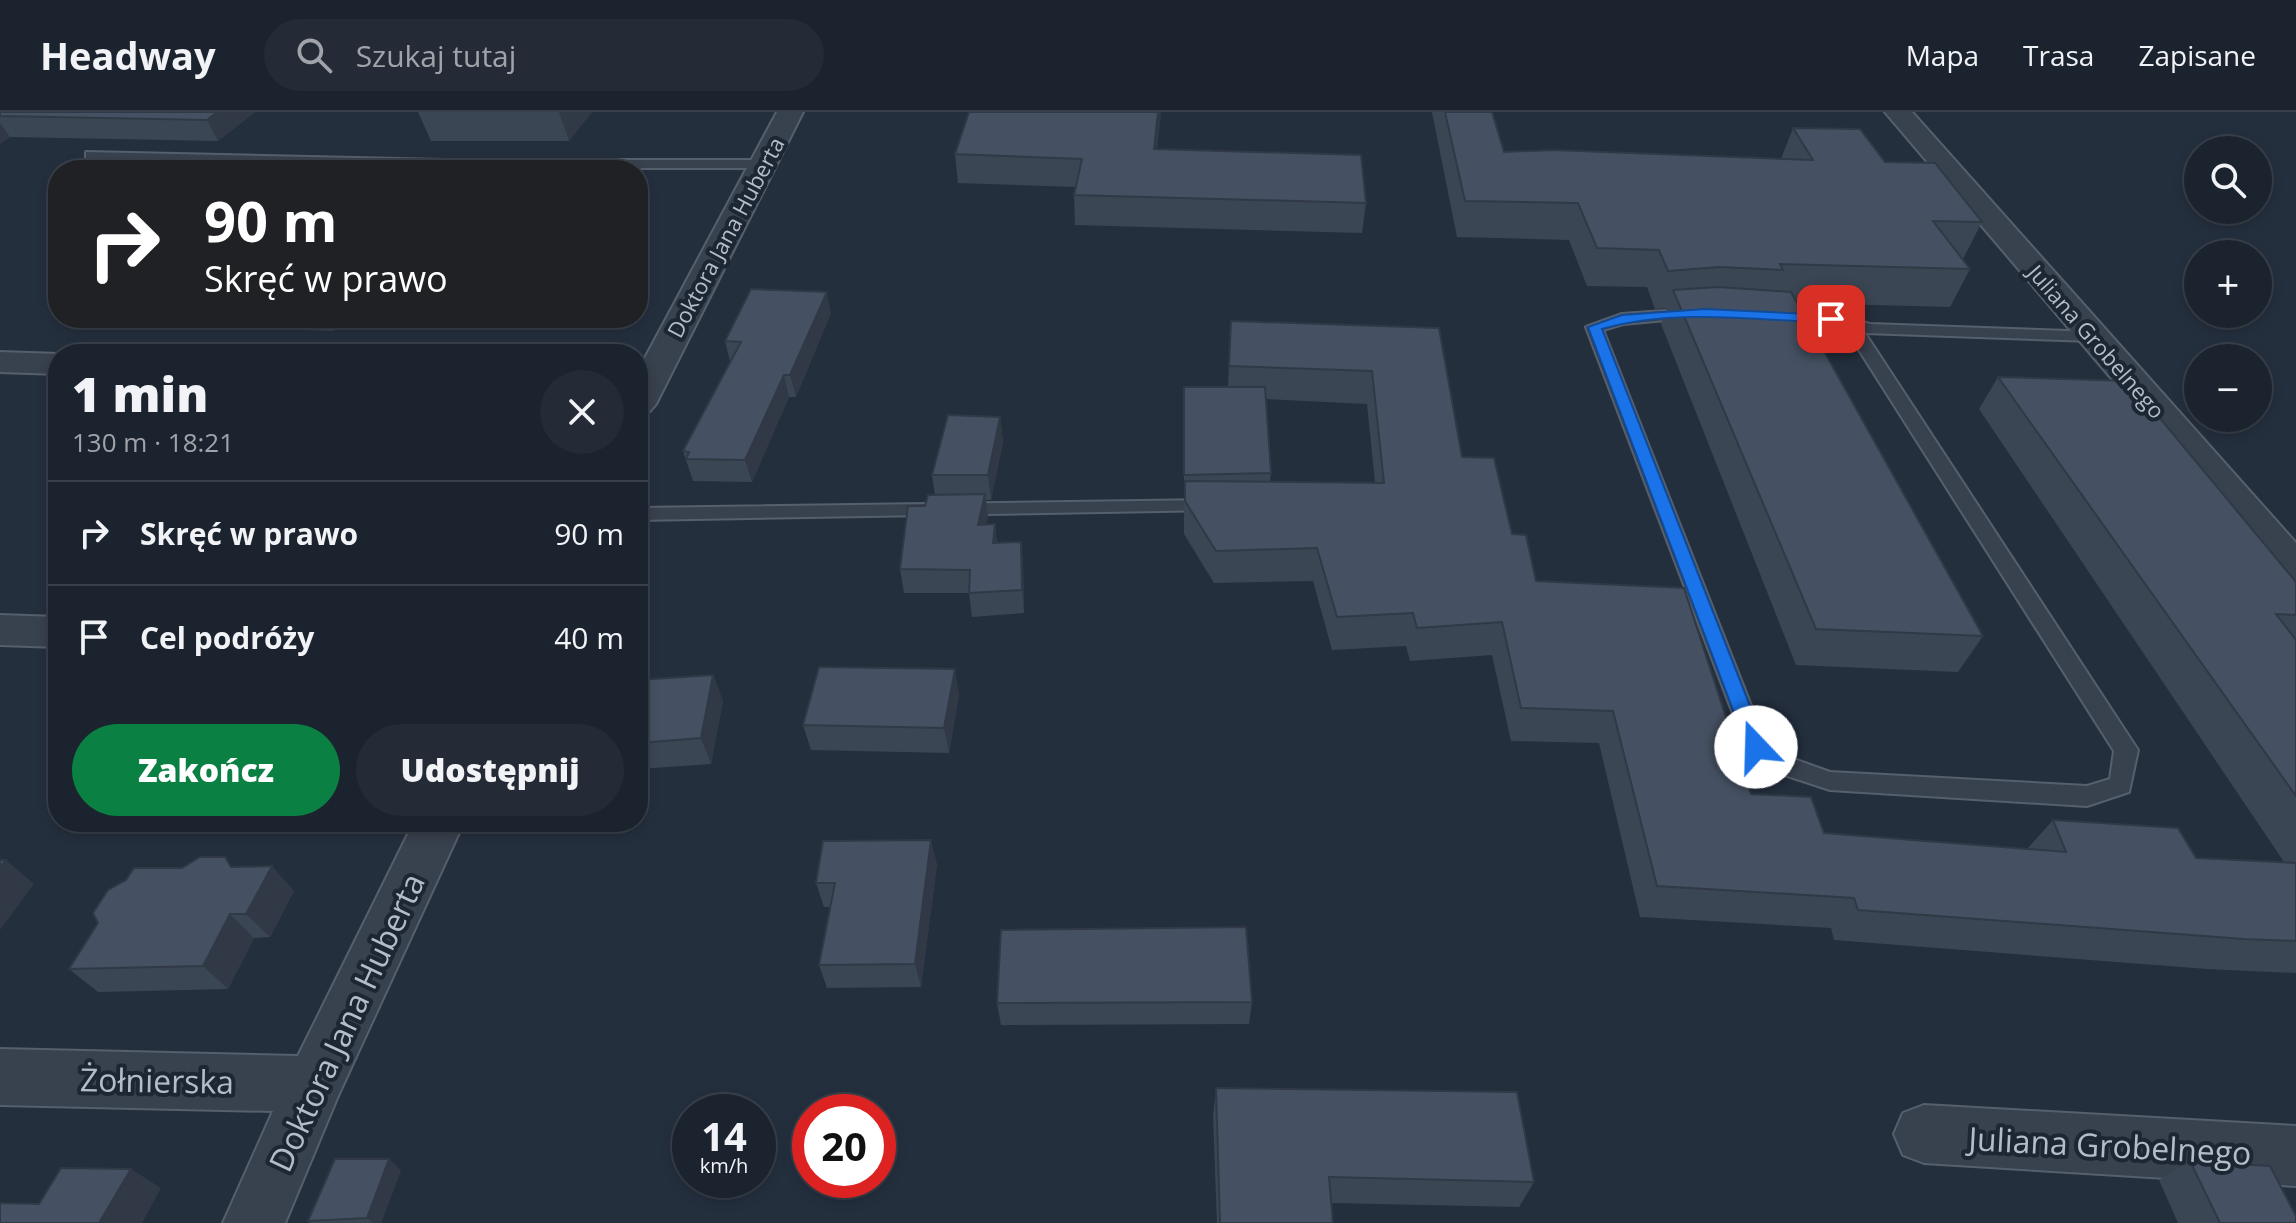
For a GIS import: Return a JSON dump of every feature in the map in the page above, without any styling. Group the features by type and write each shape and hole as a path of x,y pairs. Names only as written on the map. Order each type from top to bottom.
{"street":[{"name":"Doktora Jana Huberta","path":"648,377 790,112"},
{"name":"Juliana Grobelnego","path":"1899,112 2296,569"},
{"path":"0,362 48,364"},
{"path":"0,630 48,632"},
{"name":"Doktora Jana Huberta","path":"254,1223 314,1084 434,832"},
{"name":"Żołnierska","path":"0,1077 314,1084"},
{"name":"Juliana Grobelnego","path":"1924,1134 2296,1156"}],"lane":[{"path":"1879,112 1899,112"},
{"path":"91,155 287,160"},
{"path":"648,164 763,164"},
{"path":"1720,314 1622,319 1594,327 1756,747 1783,765 1830,781 2087,796 2121,785 2126,750 1851,324"},
{"path":"1752,315 1831,319 1905,330 2092,336"},
{"path":"648,514 1237,506"}],"building":[{"path":"0,112 217,112 207,120 0,116"},
{"path":"969,112 1158,112 1154,149 1361,155 1366,203 1074,195 1082,159 955,154"},
{"path":"1445,112 1492,112 1504,152 1553,150 1813,160 1793,128 1860,129 1885,162 1935,163 1982,222 1933,221 1970,269 1780,264 1783,270 1719,267 1668,271 1659,250 1597,248 1578,203 1465,201"},
{"path":"1718,287 1791,292 1983,636 1816,629 1673,290"},
{"path":"751,289 827,292 790,375 784,375 745,460 686,459 689,452 683,451 741,342 725,341"},
{"path":"1231,321 1439,328 1462,457 1494,458 1512,534 1526,535 1536,581 1684,588 1751,794 1811,797 1824,833 2066,852 2053,820 2178,828 2196,858 2296,863 2296,941 1858,910 1854,898 1657,886 1613,711 1521,708 1502,622 1417,628 1413,613 1337,617 1317,548 1216,551 1185,501 1185,481 1384,483 1372,371 1229,366"},
{"path":"1998,377 2129,381 2296,582 2296,615 2276,614 2296,640 2296,796"},
{"path":"1184,387 1265,387 1271,473 1184,475"},
{"path":"948,415 1000,417 988,475 932,475"},
{"path":"985,494 978,525 995,524 993,543 1021,542 1022,590 969,593 970,570 900,569 908,506 925,506 928,495"},
{"path":"819,667 955,669 944,728 803,725"},
{"path":"713,675 701,738 648,742 648,679"},
{"path":"931,840 915,964 819,965 835,883 816,883 823,841"},
{"path":"200,857 225,857 231,867 272,866 246,914 230,914 203,966 69,969 98,923 93,913 108,890 126,880 134,868 182,868"},
{"path":"1246,927 1252,1002 997,1003 1001,930"},
{"path":"1216,1088 1517,1092 1534,1182 1329,1177 1333,1223 1220,1223"},
{"path":"335,1159 389,1159 367,1218 308,1221"},
{"path":"2190,1161 2270,1166 2296,1216 2296,1223 2220,1223"},
{"path":"61,1168 131,1169 99,1223 0,1223 0,1203 39,1204"}],"route":[{"path":"1756,747 1594,327 1622,319 1705,313 1831,319"}]}
